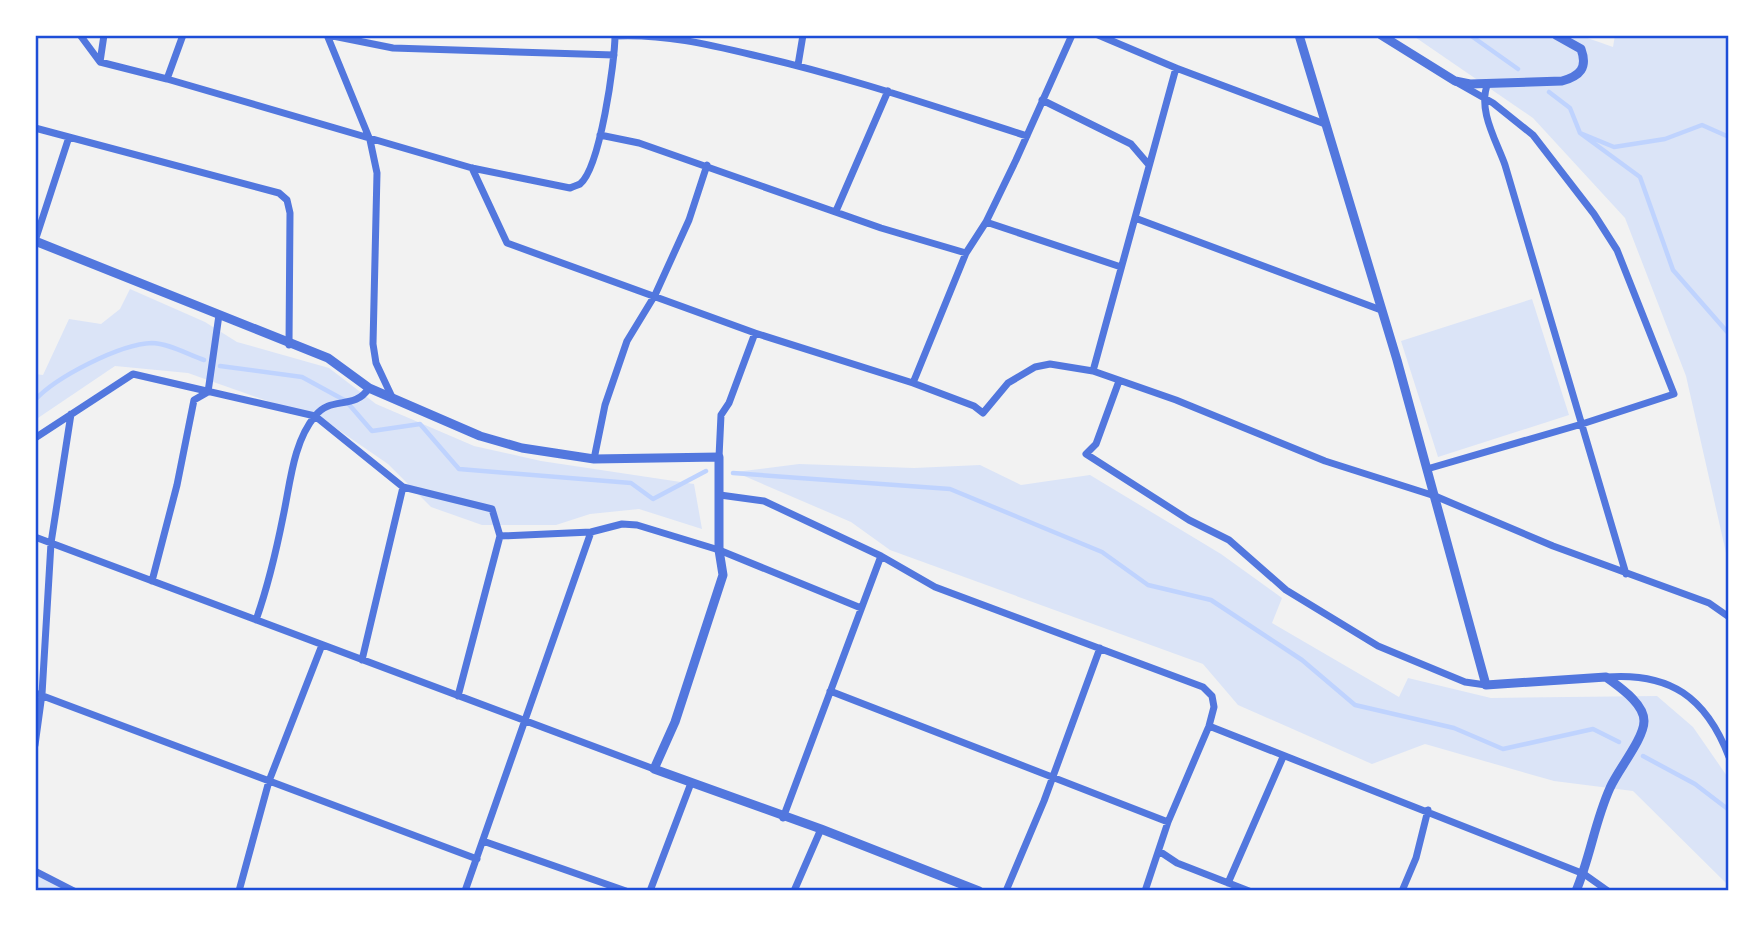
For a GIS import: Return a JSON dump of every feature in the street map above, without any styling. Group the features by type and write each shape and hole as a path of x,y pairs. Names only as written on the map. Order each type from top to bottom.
{"street":[{"path":"80,35 100,62 472,168 570,188 579,185 587,175 600,135 615,36 668,36 798,65 1027,136"},
{"path":"100,62 104,35"},
{"path":"167,79 183,35"},
{"path":"327,35 393,48 614,55"},
{"path":"327,35 370,140 377,173 373,344 376,363 392,398"},
{"path":"798,65 803,35"},
{"path":"914,383 966,253 986,222 1072,35"},
{"path":"1098,35 1176,68 1325,124"},
{"path":"1299,35 1435,496 1486,685"},
{"path":"1381,35 1482,97 1533,135 1594,214 1617,250 1674,394 1427,469"},
{"path":"1455,81 1488,83 1576,77 1583,69 1585,59 1581,49 1556,35"},
{"path":"1093,371 1176,68"},
{"path":"1488,83 1482,97 1626,574"},
{"path":"836,211 888,91"},
{"path":"1042,100 1131,144 1149,165"},
{"path":"35,128 279,193 287,200 290,213 289,345"},
{"path":"600,135 639,143 966,253"},
{"path":"69,137 35,241 289,345 328,358 369,388 480,436 522,448 594,458 719,457"},
{"path":"594,458 598,431 626,341 655,295 689,220 707,165"},
{"path":"472,168 508,243 755,332 914,383 974,406 983,414 1008,383 1035,368 1050,364 1093,371 1175,400 1325,461 1435,496 1626,574 1709,603 1729,617"},
{"path":"1135,218 1381,310"},
{"path":"986,222 1121,267"},
{"path":"208,392 219,315"},
{"path":"654,769 668,743 704,641 715,593 723,575 719,550 722,415 755,332"},
{"path":"35,438 133,374 315,416 403,487 492,509 500,536 458,696"},
{"path":"1119,381 1097,444 1087,454 1189,520 1228,540 1286,590 1378,646 1465,682 1486,685 1637,675 1658,679 1678,689 1705,712 1729,757"},
{"path":"256,620 269,583 301,442 315,416 327,405 354,402 369,388"},
{"path":"152,582 177,485 194,400 208,392"},
{"path":"35,746 51,543 71,414"},
{"path":"362,660 403,487"},
{"path":"720,495 764,501 881,556 935,587 1203,687 1212,696 1214,707 1209,726 1168,822 1145,891"},
{"path":"500,536 591,532 622,524 637,524 719,550 861,608"},
{"path":"465,891 591,532"},
{"path":"35,537 783,818 821,829 979,891"},
{"path":"783,818 881,556"},
{"path":"239,891 269,781 322,645"},
{"path":"1006,891 1044,801 1100,648"},
{"path":"1576,891 1584,874 1609,789 1641,733 1645,720 1626,693 1606,677"},
{"path":"830,691 1168,822"},
{"path":"39,693 477,859"},
{"path":"1209,726 1283,757 1428,810 1584,874 1608,891"},
{"path":"1228,883 1283,757"},
{"path":"650,891 691,783"},
{"path":"1402,891 1416,858 1428,810"},
{"path":"794,891 821,829"},
{"path":"483,841 626,891"},
{"path":"1159,851 1177,863 1249,891"},
{"path":"35,871 74,891"}],"shaded area":[{"path":"1412,35 1579,35 1613,47 1615,35 1729,35 1729,566 1686,376 1625,218 1533,118"},
{"path":"130,289 205,322 237,342 329,368 376,404 474,446 541,461 694,484 702,529 639,509 590,514 556,525 482,525 431,507 388,464 327,422 188,373 115,366 35,420 35,374 43,375 69,319 101,324 120,309"},
{"path":"1532,299 1569,415 1438,457 1401,341"},
{"path":"799,464 914,468 980,465 1021,485 1090,475 1221,554 1282,598 1272,623 1399,697 1408,678 1491,698 1657,696 1693,727 1729,779 1729,886 1633,791 1554,781 1425,744 1372,764 1238,705 1203,664 890,550 851,522 735,472"},
{"path":"35,874 85,891 35,891"}],"waterway":[{"path":"1470,35 1518,69"},
{"path":"1549,92 1570,108 1580,133 1614,147 1665,139 1702,125 1729,137"},
{"path":"1580,133 1640,177 1673,270 1729,334"},
{"path":"35,400 89,363 139,345 165,345 204,360"},
{"path":"220,366 302,377 346,401 372,431 420,424 459,469 631,483 653,499 706,471"},
{"path":"733,473 950,489 1102,552 1148,585 1211,600 1302,660 1355,705 1454,728 1503,749 1593,729 1619,742"},
{"path":"1643,756 1695,784 1729,810"}]}
